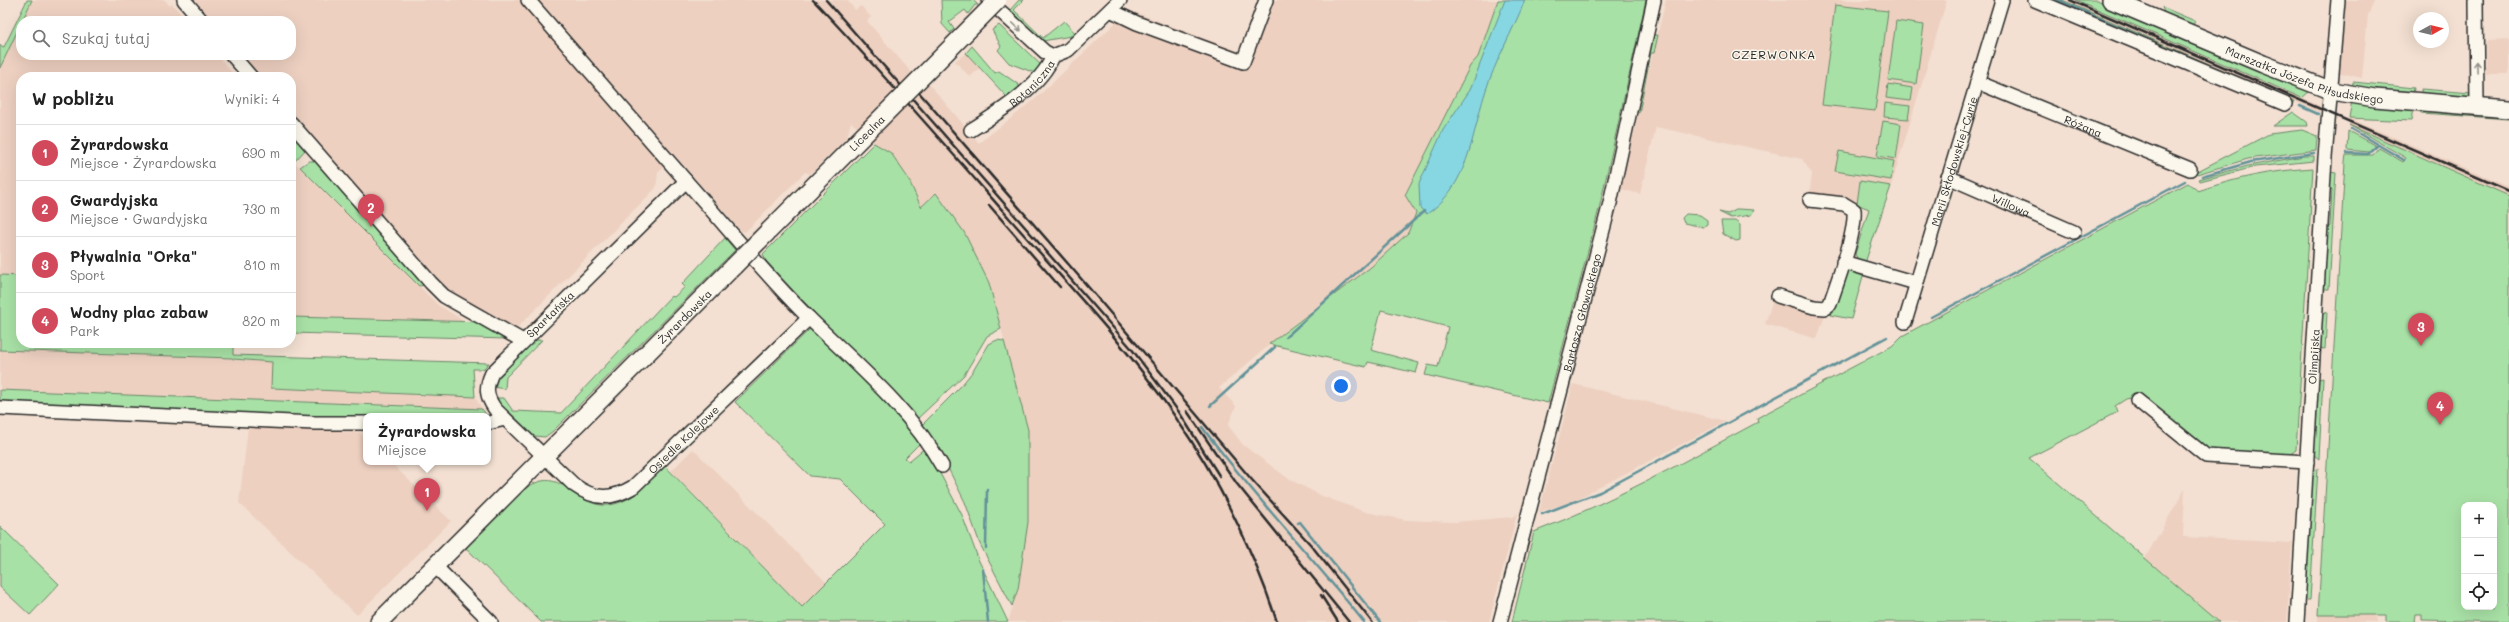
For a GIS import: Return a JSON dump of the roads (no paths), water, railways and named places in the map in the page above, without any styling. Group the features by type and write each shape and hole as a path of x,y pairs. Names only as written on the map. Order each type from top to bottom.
{"main road":[{"name":"Licealna","path":"734,266 992,0"},
{"name":"Marszałka Józefa Piłsudskiego","path":"2111,0 2262,64 2332,90 2375,98 2509,109"},
{"name":"Żyrardowska","path":"379,622 734,266"}],"street":[{"path":"184,0 198,16"},
{"path":"528,0 686,181 809,318 869,375 928,441 942,466"},
{"path":"992,0 1045,52 1054,56"},
{"name":"Botaniczna","path":"971,130 1002,110 1048,67 1054,56 1068,50 1120,0"},
{"path":"1110,10 1137,23 1243,62 1266,0"},
{"name":"Bartosza Głowackiego","path":"1500,622 1610,203 1654,0"},
{"name":"Marii Skłodowskiej-Curie","path":"1905,322 2002,0"},
{"path":"2035,0 2285,104"},
{"name":"Olimpijska","path":"2297,622 2324,163 2332,90 2338,0"},
{"path":"2476,0 2477,106"},
{"path":"236,60 247,72"},
{"name":"Różana","path":"1977,82 2190,169"},
{"path":"296,129 444,296 523,341"},
{"name":"Willowa","path":"1948,177 2074,232"},
{"name":"Spartańska","path":"543,458 505,419 488,398 487,386 492,373 686,181"},
{"path":"1778,296 1814,308 1825,308 1830,304 1855,218 1854,210 1844,204 1810,200"},
{"path":"1843,262 1916,283"},
{"name":"Osiedle Kolejowe","path":"543,458 562,476 586,494 602,498 618,496 633,487 809,318"},
{"path":"2137,400 2202,454 2306,462"},
{"path":"0,408 314,423 363,423"},
{"path":"491,423 505,419"},
{"path":"436,566 491,622"}],"water":[{"path":"1505,0 1525,0 1489,81 1472,143 1460,175 1452,189 1441,202 1427,214 1420,208 1419,184 1443,130 1470,90"}],"waterway":[{"path":"2058,0 2178,53"},
{"path":"2300,106 2318,114"},
{"path":"2351,129 2404,160"},
{"path":"2347,153 2368,154 2378,145"},
{"path":"2202,176 2251,162 2314,153"},
{"path":"1931,317 2185,181"},
{"path":"1286,337 1424,211"},
{"path":"1542,514 1600,492 1887,337"},
{"path":"1210,406 1275,347"},
{"path":"1202,427 1241,477 1364,622"},
{"path":"986,548 987,489"},
{"path":"1298,523 1300,522 1380,622"},
{"path":"983,569 988,622"}],"railway":[{"path":"813,0 888,81 1074,291 1116,339 1155,389 1190,439 1220,489 1257,568 1277,622"},
{"path":"826,0 1131,348 1179,412 1220,477"},
{"path":"2070,0 2509,191"},
{"path":"916,89 1090,289 1252,480 1311,545 1372,622"},
{"path":"989,205 1060,287"},
{"path":"1187,411 1237,484 1349,622"},
{"path":"1321,595 1338,622"}],"place":[{"name":"Gwardyjska","path":"371,227"},
{"name":"Pływalnia \"Orka\"","path":"2421,346"},
{"name":"Wodny plac zabaw","path":"2440,425"},
{"name":"Żyrardowska","path":"427,511"}],"district":[{"name":"CZERWONKA","path":"1774,54"}]}
